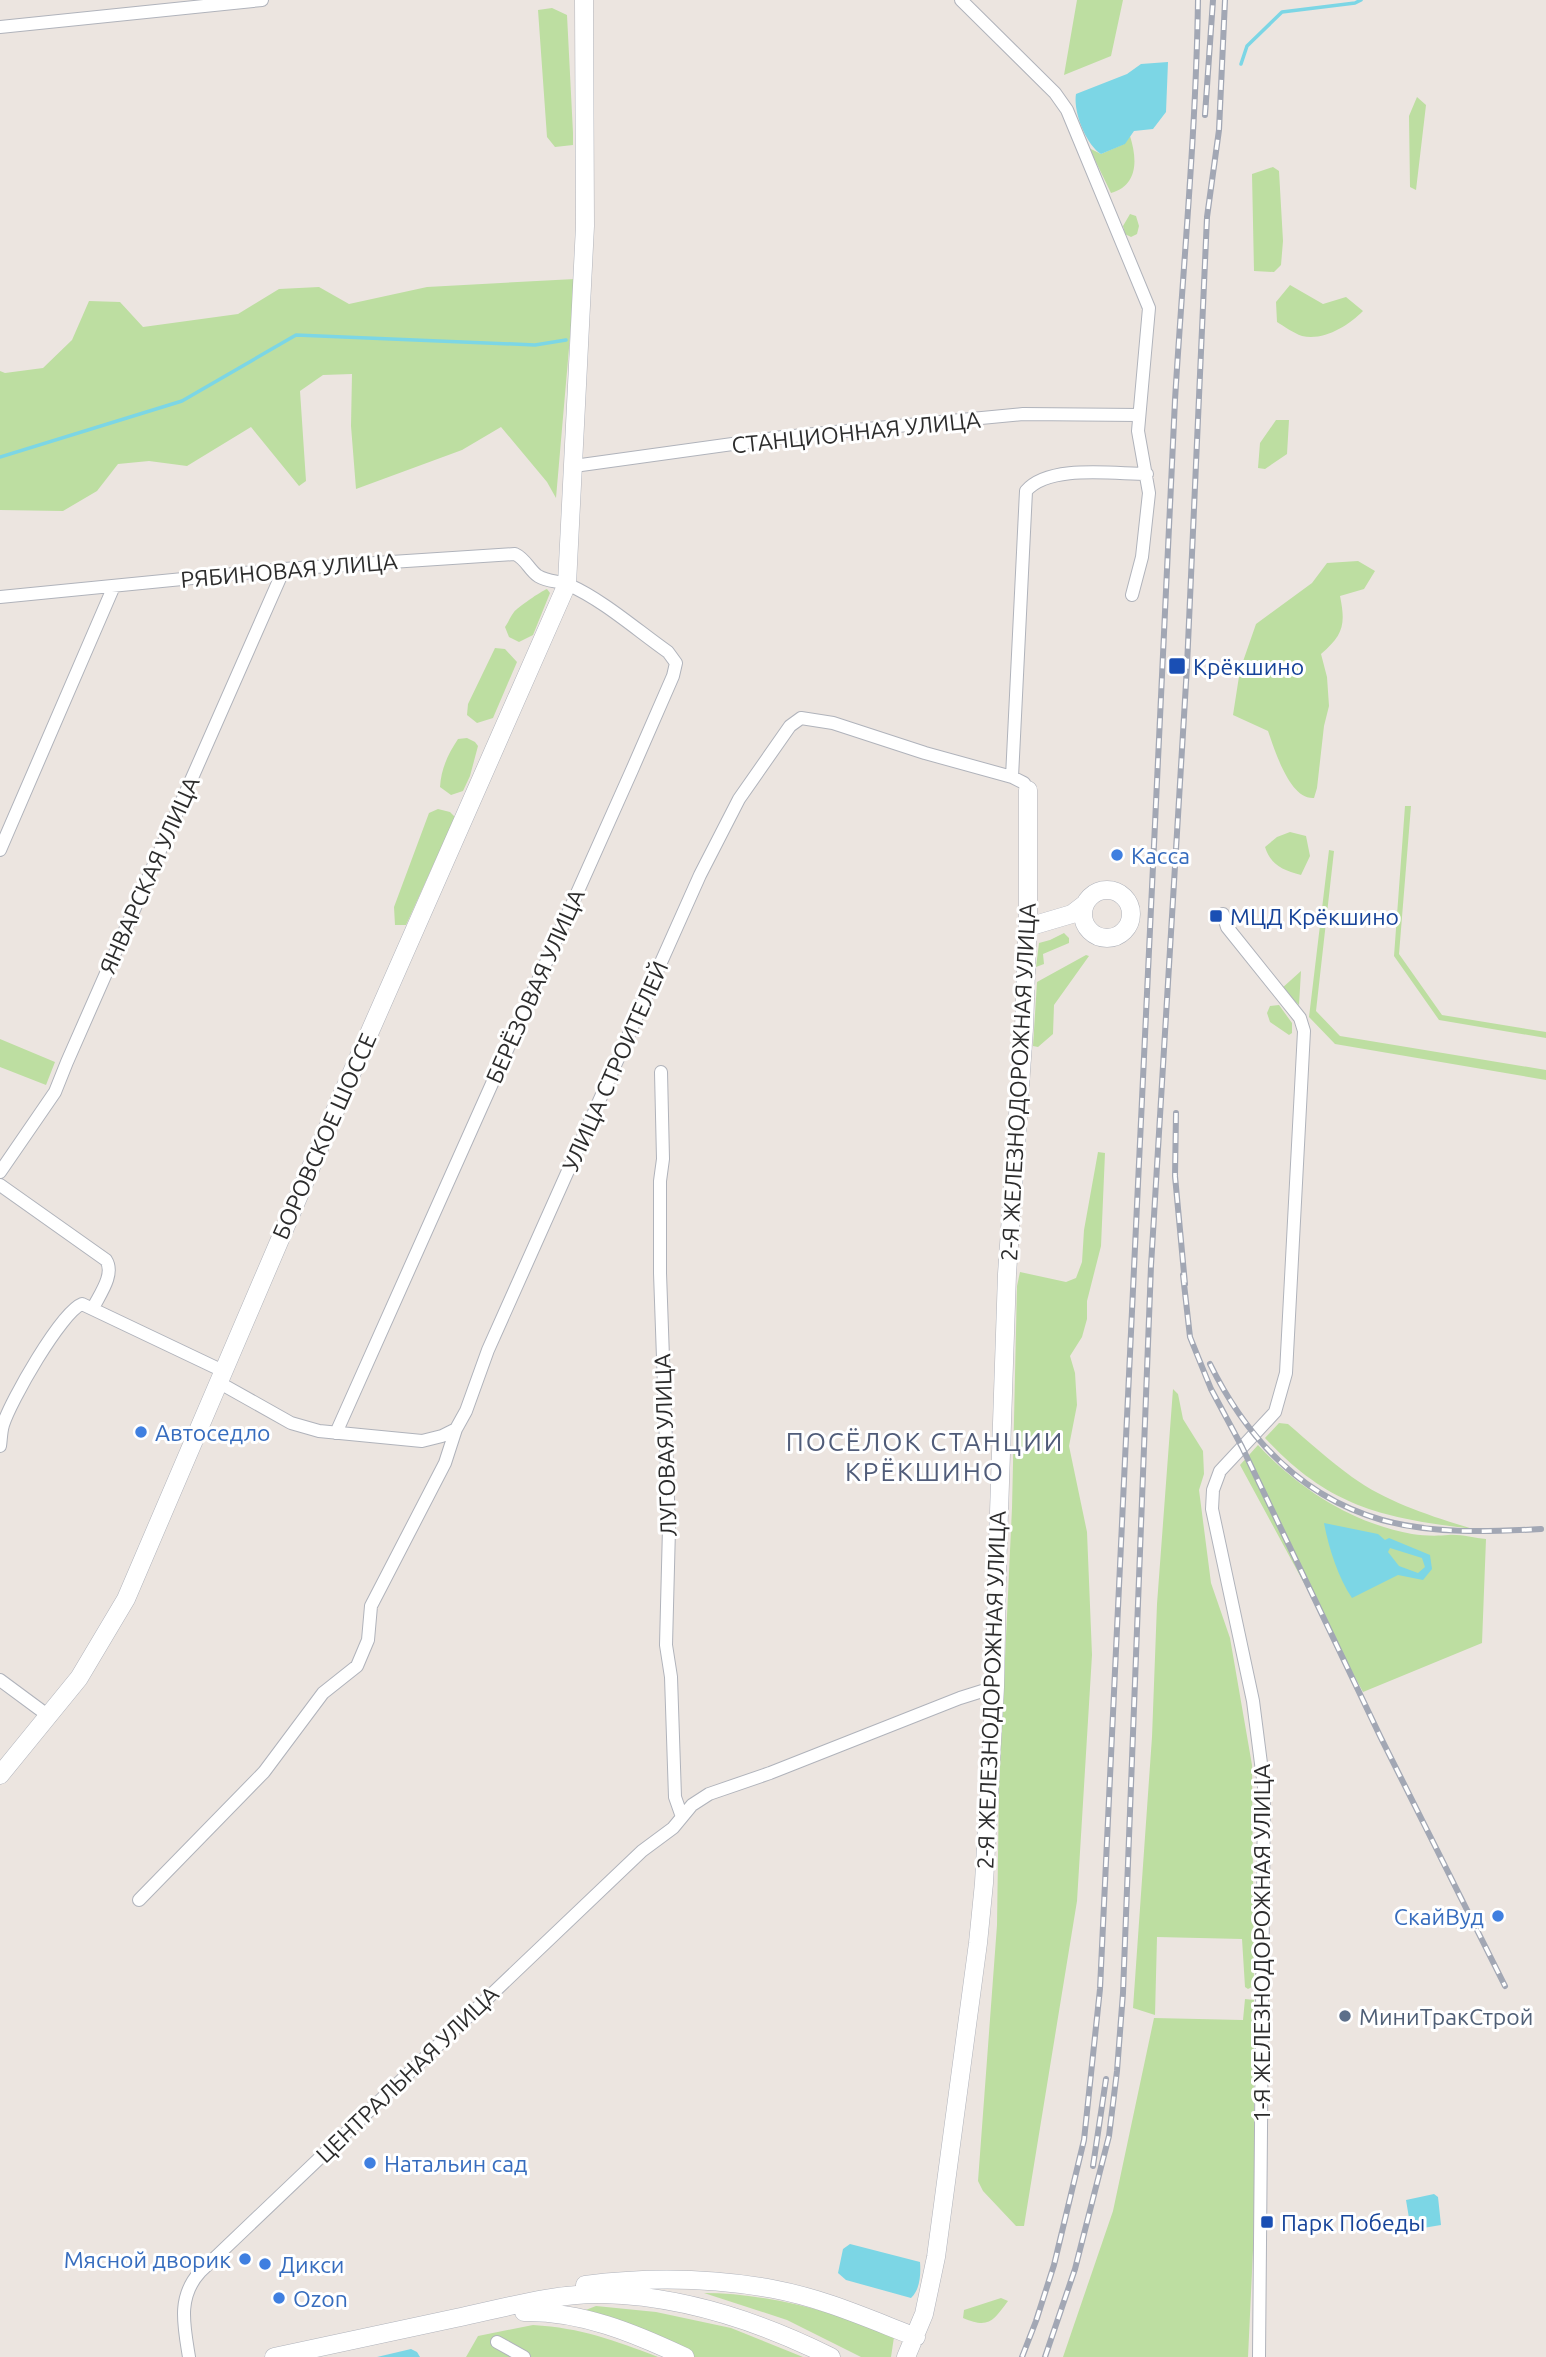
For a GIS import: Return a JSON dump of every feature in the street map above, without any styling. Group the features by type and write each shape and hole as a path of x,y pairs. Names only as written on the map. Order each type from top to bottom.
{"main road":[{"name":"БОРОВСКОЕ ШОССЕ","path":"0,1775 50,1717 88,1666 126,1599 338,1104 567,584 585,226 583,0"},
{"name":"2-Я ЖЕЛЕЗНОДОРОЖНАЯ УЛИЦА","path":"906,2357 924,2314 936,2257 978,1943 995,1687 1007,1274 1024,1028 1028,927 1028,790"},
{"path":"1028,927 1080,913"},
{"path":"447,2320 512,2299 572,2286 641,2280 698,2282 772,2289 835,2307 916,2337"},
{"path":"274,2357 565,2297 601,2294 631,2296 734,2317 782,2334 831,2357"},
{"path":"447,2320 523,2312 556,2313 612,2326 662,2352 685,2357"}],"street":[{"path":"0,27 262,0"},
{"path":"961,0 1055,93 1067,110 1149,308 1139,415 1139,447 1147,474 1149,494 1142,558 1132,594"},
{"name":"СТАНЦИОННАЯ УЛИЦА","path":"574,466 783,438 1023,414 1139,415"},
{"path":"1012,777 1026,491 1045,478 1073,473 1147,474"},
{"name":"РЯБИНОВАЯ УЛИЦА","path":"0,597 284,569 515,554 524,559 536,575 567,584"},
{"name":"ЯНВАРСКАЯ УЛИЦА","path":"0,1172 60,1084 71,1051 284,569"},
{"name":"БЕРЁЗОВАЯ УЛИЦА","path":"336,1433 676,669 676,663 668,652 567,584"},
{"path":"0,850 114,586"},
{"name":"УЛИЦА СТРОИТЕЛЕЙ","path":"139,1900 264,1772 323,1693 357,1666 368,1640 371,1606 445,1463 488,1350 700,875 743,791 790,726 801,719 833,723 925,753 1012,777"},
{"name":"2-Я ЖЕЛЕЗНОДОРОЖНАЯ УЛИЦА","path":"1012,777 1024,783 1028,790"},
{"name":"1-Я ЖЕЛЕЗНОДОРОЖНАЯ УЛИЦА","path":"1223,914 1224,923 1233,937 1300,1018 1304,1031 1286,1373 1275,1412 1220,1471 1215,1481 1211,1504 1253,1701 1264,1787 1259,2357"},
{"name":"ЛУГОВАЯ УЛИЦА","path":"661,1072 663,1159 660,1177 660,1273 669,1528 666,1645 672,1691 675,1797 682,1817"},
{"path":"0,1185 106,1260 110,1268 107,1279 89,1306"},
{"path":"0,1446 3,1425 42,1352 75,1306 89,1306 220,1377 291,1423 336,1433 422,1441 456,1429"},
{"path":"0,1680 50,1717"},
{"name":"ЦЕНТРАЛЬНАЯ УЛИЦА","path":"189,2357 183,2313 189,2289 200,2272 634,1858 673,1828 692,1805 709,1794 995,1687"},
{"path":"497,2342 524,2357"}],"green space":[{"path":"1077,0 1123,0 1111,56 1064,75"},
{"path":"552,8 567,15 573,133 573,145 555,147 547,137 538,10"},
{"path":"1417,97 1426,105 1416,190 1410,187 1409,116"},
{"path":"1130,136 1134,170 1127,184 1111,193 1087,147 1101,154 1124,144"},
{"path":"1273,167 1279,171 1283,241 1281,265 1274,272 1254,271 1252,174"},
{"path":"1130,214 1136,216 1139,226 1137,234 1131,237 1125,234 1123,226"},
{"path":"575,279 556,498 547,482 501,427 462,450 356,489 351,426 352,374 323,375 300,391 306,481 299,486 251,427 187,466 149,461 118,464 97,491 63,511 0,510 0,371 5,373 43,368 72,340 89,301 120,302 143,327 238,314 279,289 319,287 349,304 427,287"},
{"path":"1290,285 1323,304 1346,297 1363,311 1335,331 1319,336 1302,336 1277,322 1276,302"},
{"path":"1276,420 1289,420 1287,454 1265,469 1258,468 1260,443"},
{"path":"1358,561 1375,571 1364,589 1340,596 1343,615 1341,629 1321,654 1327,677 1329,706 1317,788 1314,798 1305,797 1285,773 1268,731 1233,715 1240,670 1256,624 1312,583 1327,563"},
{"path":"547,589 550,593 533,635 519,642 509,637 505,627 514,612"},
{"path":"495,648 505,649 517,662 493,718 477,723 467,715 468,704"},
{"path":"467,738 478,746 470,776 463,791 451,795 440,787 443,768 458,739"},
{"path":"1405,806 1411,806 1399,954 1442,1015 1546,1032 1546,1038 1439,1020 1394,956"},
{"path":"438,809 450,812 455,817 406,925 395,925 394,907 429,813"},
{"path":"1290,832 1306,836 1310,856 1301,875 1278,866 1265,847 1277,837"},
{"path":"1329,850 1334,851 1316,1011 1340,1036 1546,1070 1546,1080 1335,1044 1309,1017"},
{"path":"1064,933 1069,938 1069,943 1043,954 1044,964 1036,967 1039,943"},
{"path":"1086,955 1089,956 1054,1005 1053,1034 1038,1047 1033,1046 1037,982"},
{"path":"1301,971 1299,1005 1281,989"},
{"path":"1279,1005 1292,1023 1292,1033 1289,1035 1270,1022 1267,1013 1270,1006"},
{"path":"0,1039 55,1062 46,1085 0,1067"},
{"path":"1098,1152 1105,1153 1101,1246 1087,1301 1087,1319 1082,1337 1070,1356 1075,1373 1077,1405 1069,1446 1087,1532 1092,1655 1077,1901 1024,2226 1016,2226 983,2191 978,2181 997,1925 999,1788 1012,1508 1017,1286 1020,1272 1066,1282 1076,1278 1082,1262 1084,1230"},
{"path":"1173,1389 1178,1394 1183,1419 1203,1451 1204,1474 1199,1490 1211,1583 1230,1638 1252,1765 1254,1986 1248,1989 1245,1987 1242,1939 1157,1937 1155,2015 1133,2008 1152,1737 1157,1604"},
{"path":"1279,1423 1288,1424 1344,1471 1380,1494 1426,1514 1473,1529 1384,1514 1335,1494 1312,1480 1265,1438"},
{"path":"1258,1445 1309,1490 1368,1522 1412,1534 1486,1539 1482,1643 1363,1692 1240,1465"},
{"path":"1245,1999 1254,2000 1254,2229 1248,2357 1063,2357 1113,2211 1154,2018 1243,2020"},
{"path":"704,2293 776,2300 850,2320 894,2337 891,2357 861,2357 787,2320"},
{"path":"1001,2298 1008,2301 990,2321 979,2323 963,2318 964,2310"},
{"path":"596,2306 656,2312 731,2328 803,2357 689,2357 583,2311"},
{"path":"533,2325 582,2332 658,2357 466,2357 478,2336"}],"water":[{"path":"1168,62 1166,112 1153,129 1134,131 1125,144 1101,154 1090,143 1082,127 1076,94 1127,74 1141,64"},
{"path":"1324,1523 1378,1534 1385,1540 1389,1538 1430,1555 1432,1569 1423,1580 1398,1575 1352,1598 1338,1572","holes":["1390,1548 1422,1558 1425,1567 1418,1573 1399,1566 1388,1552"]},
{"path":"1434,2194 1438,2197 1441,2225 1411,2230 1406,2200"},
{"path":"850,2244 920,2262 919,2281 914,2295 911,2298 846,2280 838,2273 843,2249"},
{"path":"411,2349 420,2357 377,2357"}],"waterway":[{"path":"1241,64 1247,46 1282,12 1361,0"},
{"path":"0,457 182,401 296,335 535,345 566,340"}],"railway":[{"path":"1022,2357 1054,2265 1084,2140 1100,1989 1175,400 1192,150 1198,0"},
{"path":"1205,115 1213,0"},
{"path":"1045,2357 1075,2269 1109,2136 1123,1993 1151,1266 1187,666 1207,217 1219,130 1225,0"},
{"path":"1176,1113 1175,1176 1185,1284"},
{"path":"1183,1275 1190,1337 1211,1389 1242,1447 1381,1738 1505,1986"},
{"path":"1210,1364 1241,1416 1279,1461 1301,1480 1353,1510 1382,1520 1421,1528 1481,1531 1541,1529"},
{"path":"1093,2166 1106,2079"}],"place":[{"name":"Крёкшино","path":"1177,666"},
{"name":"Касса","path":"1117,855"},
{"name":"МЦД Крёкшино","path":"1216,916"},
{"name":"Автоседло","path":"141,1432"},
{"name":"СкайВуд","path":"1498,1916"},
{"name":"МиниТракСтрой","path":"1345,2016"},
{"name":"Натальин сад","path":"370,2163"},
{"name":"Парк Победы","path":"1267,2222"},
{"name":"Мясной дворик","path":"245,2259"},
{"name":"Дикси","path":"265,2264"},
{"name":"Ozon","path":"279,2298"}],"district":[{"name":"ПОСЁЛОК СТАНЦИИ КРЁКШИНО","path":"925,1456"}]}
